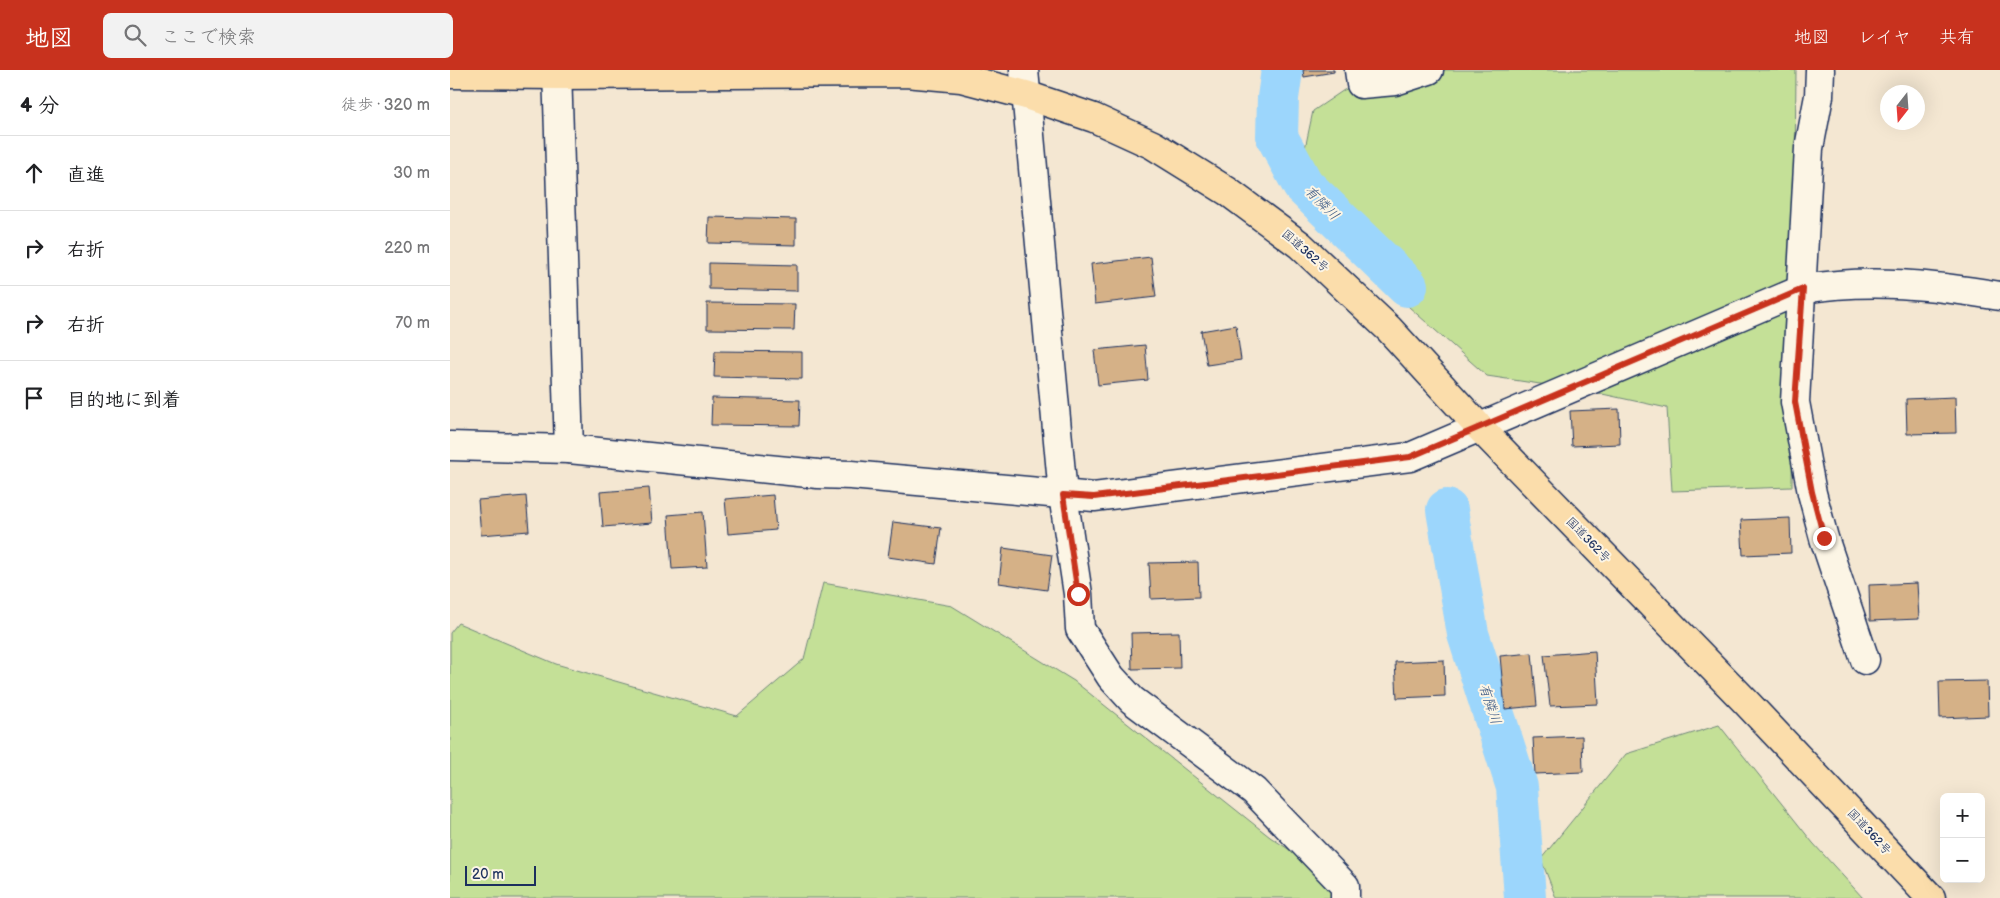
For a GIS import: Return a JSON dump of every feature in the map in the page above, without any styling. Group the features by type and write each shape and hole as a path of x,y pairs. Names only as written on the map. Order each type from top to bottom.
{"highway":[{"name":"国道362号","path":"450,74 906,73 1025,82 1094,118 1153,145 1227,191 1300,245 1389,329 1479,427 1745,701 1931,898"}],"street":[{"path":"1359,70 1361,84 1395,81 1429,70"},
{"path":"1820,70 1819,96 1809,148 1803,289 1795,380 1795,402 1812,492 1824,538 1865,660"},
{"path":"558,73 570,448"},
{"path":"1025,82 1063,495 1078,594 1080,629 1111,677 1132,700 1254,791 1345,886 1345,898"},
{"path":"450,446 570,448 1094,497 1410,457 1803,289 1842,283 1880,282 1955,289 2000,296"}],"green space":[{"path":"1389,70 1796,70 1792,487 1672,491 1667,408 1593,392 1487,376 1383,284 1296,191 1313,111 1344,90"},
{"path":"823,583 952,606 1074,681 1270,837 1345,886 1344,898 450,898 450,633 458,623 556,664 737,716 804,659"},
{"path":"1719,725 1813,843 1863,898 1556,898 1541,859 1626,754"}],"building":[{"path":"1303,70 1334,70 1334,72 1304,77"},
{"path":"709,217 796,219 796,245 708,243"},
{"path":"1151,257 1156,297 1095,304 1091,264"},
{"path":"709,263 797,265 797,291 709,289"},
{"path":"707,303 795,304 794,330 707,329"},
{"path":"1236,325 1241,360 1207,365 1201,331"},
{"path":"1145,345 1148,380 1098,385 1094,350"},
{"path":"715,351 802,352 802,379 714,377"},
{"path":"1955,397 1956,433 1907,434 1906,399"},
{"path":"712,398 800,400 799,426 711,425"},
{"path":"1619,409 1620,444 1572,446 1570,411"},
{"path":"649,488 652,523 603,527 600,492"},
{"path":"773,495 776,530 728,534 725,499"},
{"path":"526,496 529,531 481,535 478,500"},
{"path":"703,512 707,567 672,569 668,515"},
{"path":"1790,518 1791,553 1743,555 1741,520"},
{"path":"893,522 941,528 936,564 888,557"},
{"path":"1003,548 1052,555 1047,590 999,583"},
{"path":"1198,562 1199,597 1151,599 1149,563"},
{"path":"1917,583 1919,619 1870,621 1869,585"},
{"path":"1179,632 1180,668 1132,669 1131,633"},
{"path":"1595,651 1598,704 1550,706 1544,655"},
{"path":"1532,653 1537,706 1505,709 1500,656"},
{"path":"1444,660 1445,696 1397,698 1395,662"},
{"path":"1987,681 1988,716 1940,718 1939,682"},
{"path":"1582,736 1583,772 1535,774 1533,738"}],"waterway":[{"name":"有隣川","path":"1282,70 1278,98 1277,137 1303,185 1407,286"},
{"name":"有隣川","path":"1447,510 1468,634 1517,787 1525,898"}],"route":[{"path":"1078,594 1063,495 1094,497 1200,486 1410,457 1803,289 1795,380 1795,402 1812,492 1824,538"}]}
